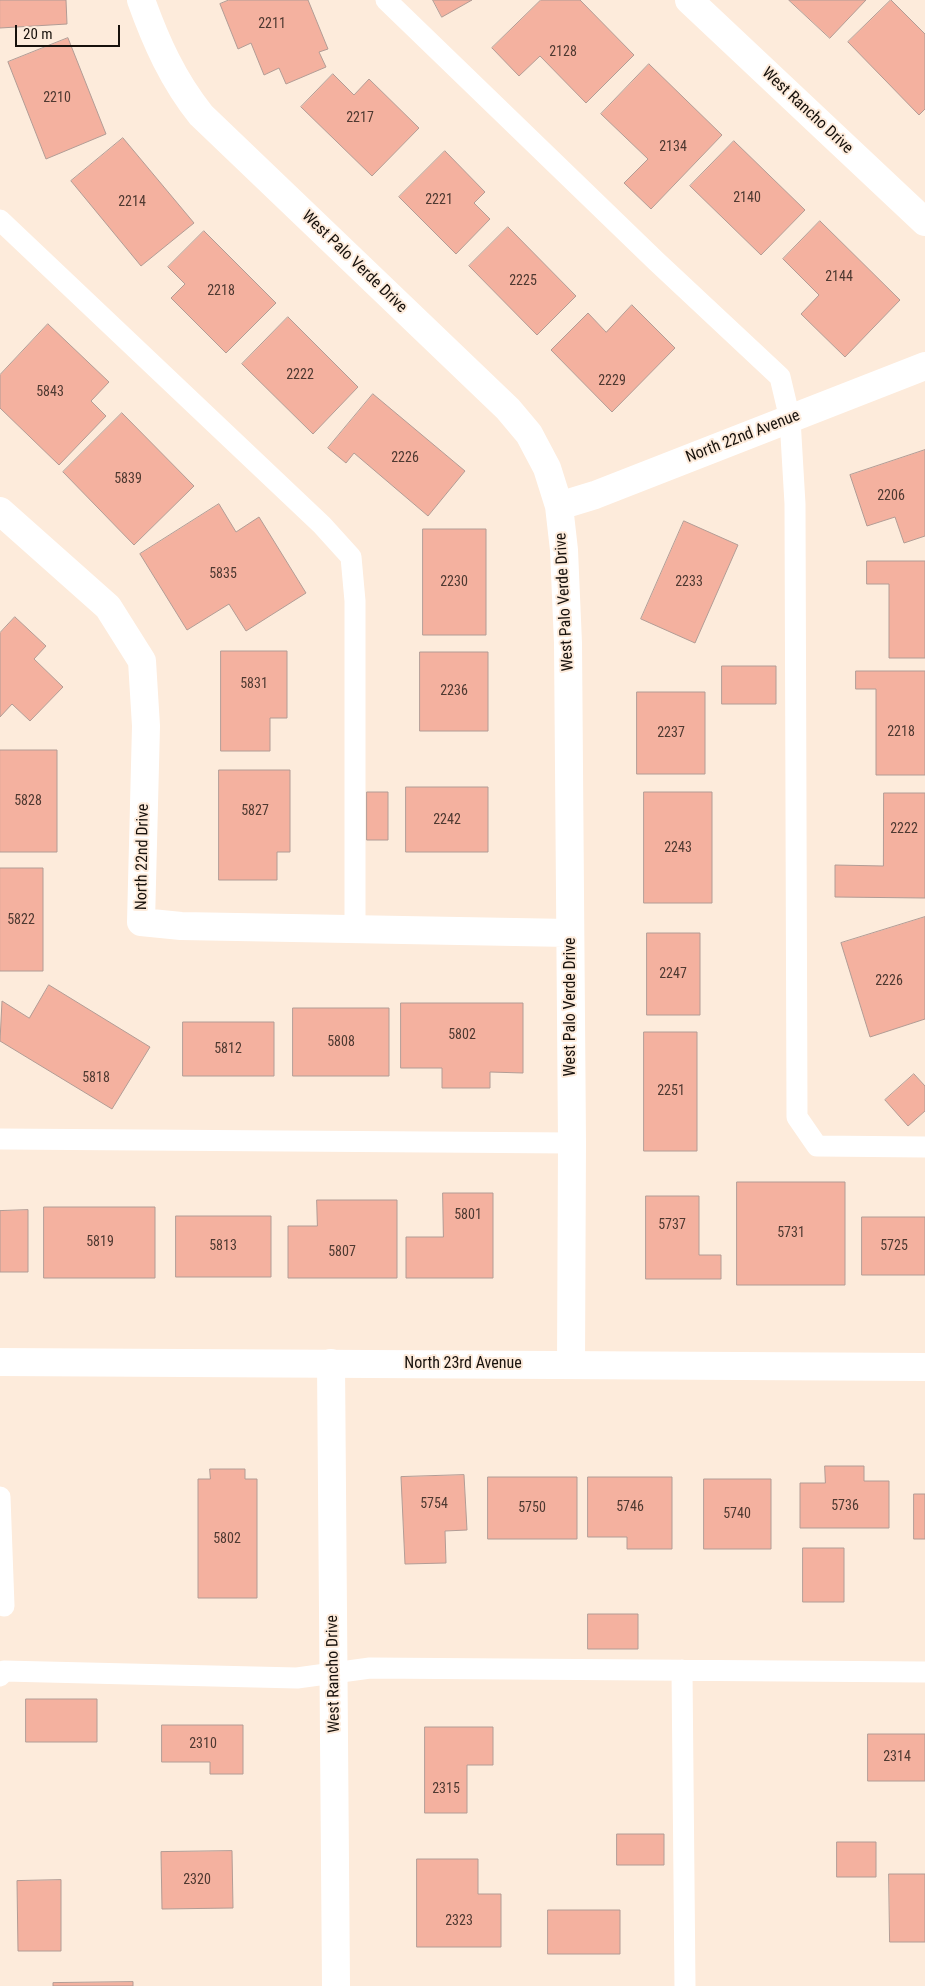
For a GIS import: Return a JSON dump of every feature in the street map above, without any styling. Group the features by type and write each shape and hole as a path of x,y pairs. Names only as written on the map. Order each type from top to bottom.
{"street":[{"name":"West Palo Verde Drive","path":"141,0 155,41 182,90 201,115 508,409 529,434 547,468 559,506 564,550 568,643 572,1143 571,1364"},
{"name":"West Rancho Drive","path":"689,0 925,222"},
{"name":"North 22nd Avenue","path":"559,506 595,495 925,366"},
{"name":"North 22nd Drive","path":"0,510 108,607 142,661 146,726 142,922 182,926 570,933"},
{"name":"North 23rd Avenue","path":"0,1362 925,1367"},
{"name":"West Rancho Drive","path":"331,1363 336,1986"}],"lane":[{"path":"386,0 656,261 780,377 790,419 795,504 797,1117 817,1146 925,1147"},
{"path":"0,220 315,518 351,557 355,601 355,928"},
{"path":"0,1139 572,1143"},
{"path":"0,1497 4,1606"},
{"path":"0,1676 4,1671 297,1678 370,1668 925,1672"},
{"path":"682,1670 685,1986"}],"building":[{"path":"0,0 66,0 67,24 0,28"},
{"path":"229,0 308,0 328,49 319,52 326,67 286,84 279,68 264,75 251,43 238,49 220,4"},
{"path":"433,0 472,0 442,17"},
{"path":"541,0 580,0 634,55 586,103 540,56 519,76 492,48"},
{"path":"789,0 866,0 830,38"},
{"path":"891,0 925,34 925,109 919,115 848,42"},
{"path":"68,38 106,134 46,159 8,62"},
{"path":"649,64 722,135 651,209 624,183 648,159 601,114"},
{"path":"333,74 354,95 369,79 419,128 372,176 301,107"},
{"path":"123,138 194,223 141,266 71,181"},
{"path":"734,141 805,210 761,255 690,186"},
{"path":"445,151 485,192 474,203 490,219 456,254 399,197"},
{"path":"820,221 900,300 845,357 801,314 819,295 783,259"},
{"path":"508,227 576,296 537,335 469,266"},
{"path":"204,231 276,303 226,353 171,298 185,284 168,267"},
{"path":"632,305 675,348 612,412 551,350 588,313 606,332"},
{"path":"288,317 358,387 313,434 242,364"},
{"path":"48,324 109,382 91,401 106,416 59,465 0,408 0,375"},
{"path":"373,394 465,471 428,516 354,453 346,463 328,448"},
{"path":"122,413 194,486 134,545 63,472"},
{"path":"925,450 925,536 904,543 895,517 867,526 850,475"},
{"path":"219,504 236,532 259,517 306,593 246,631 229,604 187,630 140,554"},
{"path":"684,521 738,545 695,643 641,619"},
{"path":"423,529 486,529 486,635 423,635"},
{"path":"867,561 925,561 925,658 889,658 889,584 867,584"},
{"path":"15,617 46,646 34,659 63,687 30,721 12,704 0,717 0,633"},
{"path":"221,651 287,651 287,718 270,718 270,751 221,751"},
{"path":"420,652 488,652 488,731 420,731"},
{"path":"722,666 776,666 776,704 722,704"},
{"path":"856,671 925,671 925,775 876,775 876,689 856,689"},
{"path":"637,692 705,692 705,774 637,774"},
{"path":"0,750 57,750 57,852 0,852"},
{"path":"219,770 290,770 290,852 277,852 277,880 219,880"},
{"path":"406,787 488,787 488,852 406,852"},
{"path":"367,792 388,792 388,840 367,840"},
{"path":"644,792 712,792 712,903 644,903"},
{"path":"884,793 925,793 925,898 835,897 835,865 883,866"},
{"path":"0,868 43,868 43,971 0,971"},
{"path":"925,917 925,1019 870,1037 841,943"},
{"path":"647,933 700,933 700,1015 647,1015"},
{"path":"49,985 150,1047 112,1109 0,1041 2,1001 29,1018"},
{"path":"401,1003 523,1003 523,1073 490,1072 490,1088 442,1088 442,1068 401,1068"},
{"path":"293,1008 389,1008 389,1076 293,1076"},
{"path":"183,1022 274,1022 274,1076 183,1076"},
{"path":"644,1032 697,1032 697,1151 644,1151"},
{"path":"914,1074 925,1086 925,1111 908,1126 885,1100"},
{"path":"737,1182 845,1182 845,1285 737,1285"},
{"path":"443,1193 493,1193 493,1278 406,1278 406,1237 443,1237"},
{"path":"646,1196 699,1196 699,1255 721,1255 721,1279 646,1279"},
{"path":"317,1200 397,1200 397,1278 288,1278 288,1226 317,1226"},
{"path":"44,1207 155,1207 155,1278 44,1278"},
{"path":"28,1210 28,1272 0,1272 0,1211"},
{"path":"176,1216 271,1216 271,1277 176,1277"},
{"path":"862,1217 925,1217 925,1275 862,1275"},
{"path":"825,1466 864,1466 864,1481 889,1481 889,1528 800,1528 800,1483 825,1483"},
{"path":"210,1469 245,1469 245,1479 257,1479 257,1598 198,1598 198,1479 210,1479"},
{"path":"464,1475 467,1530 445,1531 446,1563 405,1564 401,1477"},
{"path":"488,1477 577,1477 577,1539 488,1539"},
{"path":"588,1477 672,1477 672,1549 627,1549 627,1537 588,1537"},
{"path":"704,1479 771,1479 771,1549 704,1549"},
{"path":"914,1494 925,1494 925,1539 914,1539"},
{"path":"803,1548 844,1548 844,1602 803,1602"},
{"path":"588,1614 638,1614 638,1649 588,1649"},
{"path":"26,1699 97,1699 97,1742 26,1742"},
{"path":"162,1725 243,1725 243,1774 210,1774 210,1762 162,1762"},
{"path":"425,1727 493,1727 493,1765 467,1765 467,1813 425,1813"},
{"path":"868,1734 925,1734 925,1781 868,1781"},
{"path":"617,1834 664,1834 664,1865 617,1865"},
{"path":"837,1842 876,1842 876,1877 837,1877"},
{"path":"232,1851 233,1908 162,1909 161,1852"},
{"path":"417,1859 478,1859 478,1894 501,1894 501,1947 417,1947"},
{"path":"889,1874 925,1874 925,1942 890,1942"},
{"path":"61,1880 61,1951 18,1951 17,1881"},
{"path":"548,1910 620,1910 620,1954 548,1954"},
{"path":"133,1982 133,1986 53,1986 53,1983"}]}
